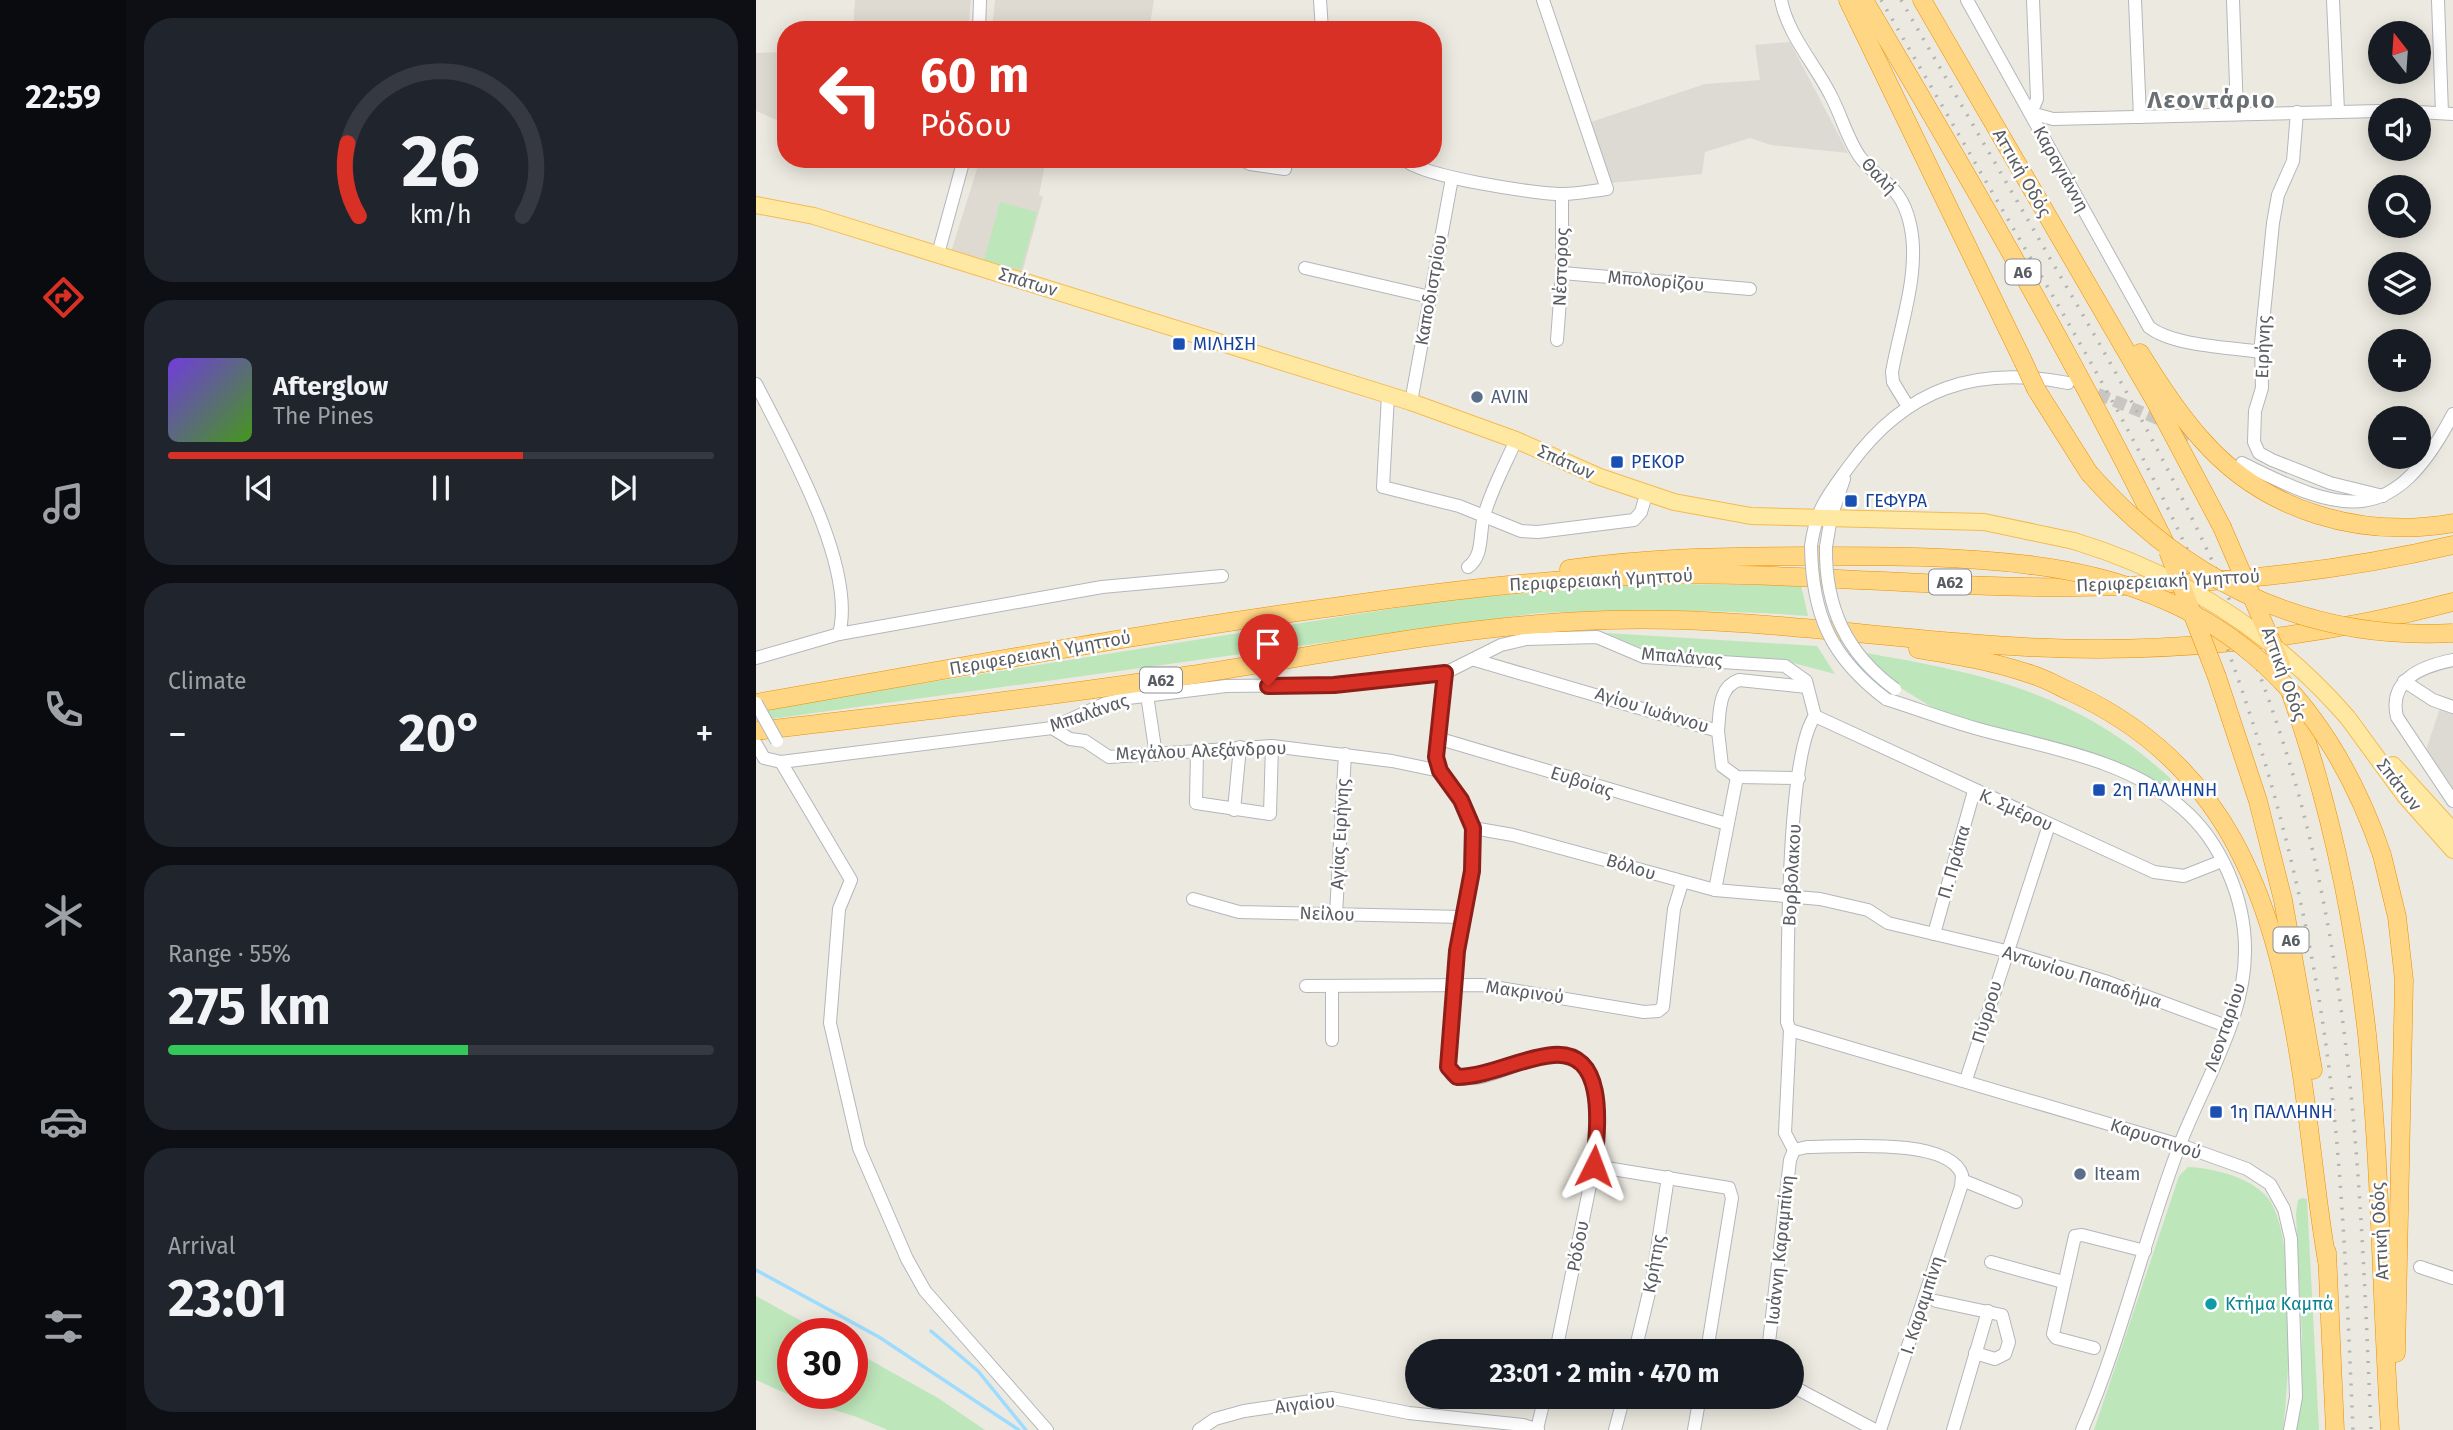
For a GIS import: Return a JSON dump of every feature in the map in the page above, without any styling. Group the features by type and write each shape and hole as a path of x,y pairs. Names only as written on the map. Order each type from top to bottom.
{"highway":[{"path":"1848,0 2036,388 2089,472 2153,536 2197,569 2240,593 2330,624 2418,635 2453,633"},
{"name":"Α6","path":"1864,0 2000,231 2098,408 2168,551 2217,677 2258,801 2295,961 2320,1125 2335,1430"},
{"name":"Αττική Οδός","path":"1922,0 2178,441 2222,527 2281,664 2308,744 2333,836 2360,984 2374,1122 2390,1430"},
{"path":"2043,208 2080,254 2181,415 2210,449 2242,477 2297,508 2339,521 2401,528 2453,523"},
{"name":"Περιφερειακή Υμηττού","path":"756,703 1226,622 1445,591 1562,579 1711,574 2075,587 2167,584 2340,567 2453,545"},
{"path":"1445,591 1472,583 1664,558 1916,556 2030,565 2106,577 2149,591 2206,620 2254,656 2295,697 2328,740 2361,800 2382,855 2398,917 2404,980 2396,1430"},
{"name":"Α62","path":"756,731 1034,698 1506,627 1599,620 1696,620 2013,646 2074,648 2187,645 2285,636 2408,614 2453,602"},
{"path":"1696,620 1809,638 1919,649 1984,660 2030,674 2114,713 2147,735 2175,761 2225,821 2244,856 2273,935 2298,1052 2328,1261"}],"main road":[{"name":"Σπάτων","path":"756,205 814,216 1411,402 1516,440 1646,495 1721,512 1984,523 2074,541 2159,572 2232,614 2302,668 2453,831"},
{"name":"Σπάτων","path":"2348,718 2405,796 2453,850"}],"street":[{"path":"979,21 980,0"},
{"path":"1320,0 1321,21"},
{"path":"1414,168 1452,178 1562,195 1607,190 1543,0"},
{"name":"Θαλή","path":"1781,0 1790,29 1828,90 1860,157 1897,192 1910,223 1913,251 1892,372 1893,382 1907,405"},
{"name":"Καραγιάννη","path":"1967,0 2141,316 2159,335 2260,352"},
{"path":"2033,0 2037,99 2031,113 2053,119 2368,111"},
{"path":"2135,0 2140,117"},
{"path":"2233,0 2238,113"},
{"path":"2333,0 2338,111"},
{"path":"2438,0 2447,114"},
{"name":"Ειρήνης","path":"2297,112 2293,161 2275,206 2260,352 2262,388 2253,430 2259,453 2330,483 2383,496"},
{"path":"938,254 962,168"},
{"path":"1278,168 1285,169"},
{"name":"Καποδιστρίου","path":"1411,402 1452,178"},
{"name":"Νέστορος","path":"1558,340 1562,272 1562,195"},
{"path":"1305,268 1430,297"},
{"name":"Μπολορίζου","path":"1562,272 1749,289"},
{"name":"Λεονταρίου","path":"2068,383 2039,377 1986,379 1965,382 1907,405 1880,429 1850,466 1811,546 1815,598 1828,635 1849,666 1886,699 2090,760 2146,782 2191,817 2211,842 2238,901 2245,949 2240,990 2229,1027 2180,1145 2082,1430"},
{"path":"756,384 798,466 823,532 842,597 844,615 839,635"},
{"path":"1388,396 1383,487 1459,506 1521,531 1538,532 1626,522 1638,517 1646,495"},
{"path":"2242,463 2299,490 2329,500 2357,503 2383,496 2419,471 2452,417"},
{"path":"1468,567 1474,563 1478,554 1484,516 1516,440"},
{"name":"Λεονταρίου","path":"1824,517 1829,594 1843,634 1868,667 1929,713"},
{"path":"756,658 839,635 1102,587 1222,576"},
{"name":"Μπαλάνας","path":"781,762 1052,728 1106,703 1147,695 1226,686 1334,685 1445,673 1501,645 1526,639 1597,637 1644,657 1785,666 1798,673 1807,687"},
{"name":"Αγίου Ιωάννου","path":"1475,660 1718,731 1722,766 1737,777"},
{"path":"2453,660 2416,671 2404,681 2395,701 2397,717 2453,800"},
{"path":"1440,771 1436,757 1445,673"},
{"path":"1718,731 1722,696 1732,682 1739,680 1807,687 1815,716"},
{"path":"2404,681 2433,700 2453,706"},
{"path":"1147,695 1156,755"},
{"path":"756,703 783,752 781,762 851,880 839,909 830,1023 859,1148 871,1181 925,1291 1047,1430"},
{"name":"Βορβολακου","path":"1794,1150 1785,1133 1793,1031 1787,1022 1789,897 1799,778 1808,725 1815,716"},
{"name":"Κ. Σμέρου","path":"1815,716 2154,872 2173,877 2222,862"},
{"name":"Μεγάλου Αλεξάνδρου","path":"1052,728 1070,740 1085,741 1109,757 1272,746 1345,754 1440,771"},
{"name":"Ευβοίας","path":"1437,738 1727,824"},
{"path":"756,745 764,758 781,762"},
{"path":"1197,751 1199,766 1196,803 1270,814 1272,746"},
{"path":"1234,810 1240,747"},
{"name":"Αγίας Ειρήνης","path":"1336,914 1345,754"},
{"name":"Ρόδου","path":"1440,771 1461,800 1473,828 1472,871 1454,985 1448,1067 1452,1074 1483,1075 1552,1055 1574,1058 1584,1065 1595,1091 1594,1166 1558,1339"},
{"path":"1715,890 1737,777 1799,778"},
{"name":"Π. Πράπα","path":"1934,934 1974,791"},
{"name":"Πύρρου","path":"1966,1080 2049,825"},
{"name":"Βόλου","path":"1473,828 1572,850 1682,883 1715,890 1789,897"},
{"name":"Μακρινού","path":"1306,986 1454,985 1514,989 1644,1012 1658,1011 1663,1007 1674,909 1682,883"},
{"name":"Αντωνίου Παπαδήμα","path":"1789,897 1820,899 1868,910 1888,923 2006,951 2108,982 2229,1027"},
{"name":"Νείλου","path":"1193,899 1239,912 1463,917"},
{"path":"1332,987 1332,1040"},
{"name":"Καρυστινού","path":"1793,1031 2180,1145 2262,1177 2280,1195 2291,1239 2296,1397 2290,1430"},
{"path":"1794,1150 1807,1147 1906,1147 1952,1162 1959,1168 1962,1180 2016,1202"},
{"name":"Ιωάννη Καραμπίνη","path":"1769,1339 1790,1160 1794,1150"},
{"path":"1594,1166 1728,1188 1732,1198 1709,1339"},
{"name":"Κρήτης","path":"1638,1339 1653,1276 1668,1177"},
{"name":"Ι. Καραμπίνη","path":"1878,1430 1962,1180"},
{"path":"2094,1349 2056,1338 2053,1334 2063,1282 2076,1236 2082,1235 2145,1251"},
{"path":"1991,1262 2063,1282"},
{"path":"2420,1267 2453,1278"},
{"path":"1936,1301 2002,1315 2010,1342 2005,1354 1995,1359 1975,1353"},
{"path":"1953,1430 1988,1311"},
{"path":"1804,1392 1878,1430"},
{"name":"Αιγαίου","path":"1199,1430 1215,1419 1244,1411 1332,1398 1472,1425 1538,1430"},
{"path":"1538,1430 1542,1409"},
{"path":"1615,1430 1621,1409"},
{"path":"1694,1430 1698,1409"}],"shaded area":[{"path":"855,0 971,0 969,21 854,21"},
{"path":"995,0 1154,0 1150,21 993,21"},
{"path":"1790,42 1848,153 1771,145 1750,138 1705,152 1702,174 1610,183 1588,123 1705,84 1760,80 1755,45"},
{"path":"777,52 777,120 756,111 756,53"},
{"path":"977,168 1044,168 1039,195 1043,197 1022,273 951,252"},
{"path":"2440,708 2453,712 2453,792 2426,750"}],"green space":[{"path":"1000,202 1037,212 1021,270 984,260"},
{"path":"1631,584 1801,585 1808,616 1673,611 1539,613 756,721 756,710 1446,600"},
{"path":"1606,633 1817,646 1835,674 1778,659 1651,652"},
{"path":"1860,652 1987,678 2063,706 2100,725 2136,749 2171,779 2162,791 1938,711 1891,682"},
{"name":"Kτήμα Καμπά","path":"2188,1167 2221,1172 2255,1186 2270,1201 2279,1221 2288,1279 2289,1312 2283,1430 2094,1430 2179,1176"},
{"path":"2307,1199 2319,1430 2296,1430 2302,1337 2296,1214 2298,1200"},
{"path":"756,1296 796,1318 777,1318 777,1389 756,1380"},
{"path":"868,1359 938,1398 985,1430 888,1430 831,1409 868,1409"}],"waterway":[{"path":"756,1270 879,1337 1019,1430"},
{"path":"931,1331 978,1371 1026,1430"}],"tunnel":[{"path":"2081,387 2163,421 2195,438"}],"railway":[{"path":"1881,0 2141,454 2183,540 2238,678 2283,827 2306,929 2324,1031 2340,1180 2353,1430"},
{"path":"1901,0 2092,330 2162,459 2225,590 2278,726 2318,874 2344,1031 2359,1190 2371,1430"}],"place":[{"name":"ΜΙΛΗΣΗ","path":"1179,344"},
{"name":"AVIN","path":"1477,397"},
{"name":"ΡΕΚΟΡ","path":"1617,462"},
{"name":"ΓΕΦΥΡΑ","path":"1851,501"},
{"name":"2η ΠΑΛΛΗΝΗ","path":"2099,790"},
{"name":"1η ΠΑΛΛΗΝΗ","path":"2216,1112"},
{"name":"Iteam","path":"2080,1174"},
{"name":"Kτήμα Καμπά","path":"2211,1304"}],"district":[{"name":"Λεοντάριο","path":"2212,100"}],"route":[{"path":"1268,686 1334,685 1445,673 1436,757 1440,771 1461,800 1473,828 1472,871 1457,951 1448,1067 1457,1077 1483,1075 1552,1055 1574,1058 1584,1065 1595,1091 1594,1166"}]}
